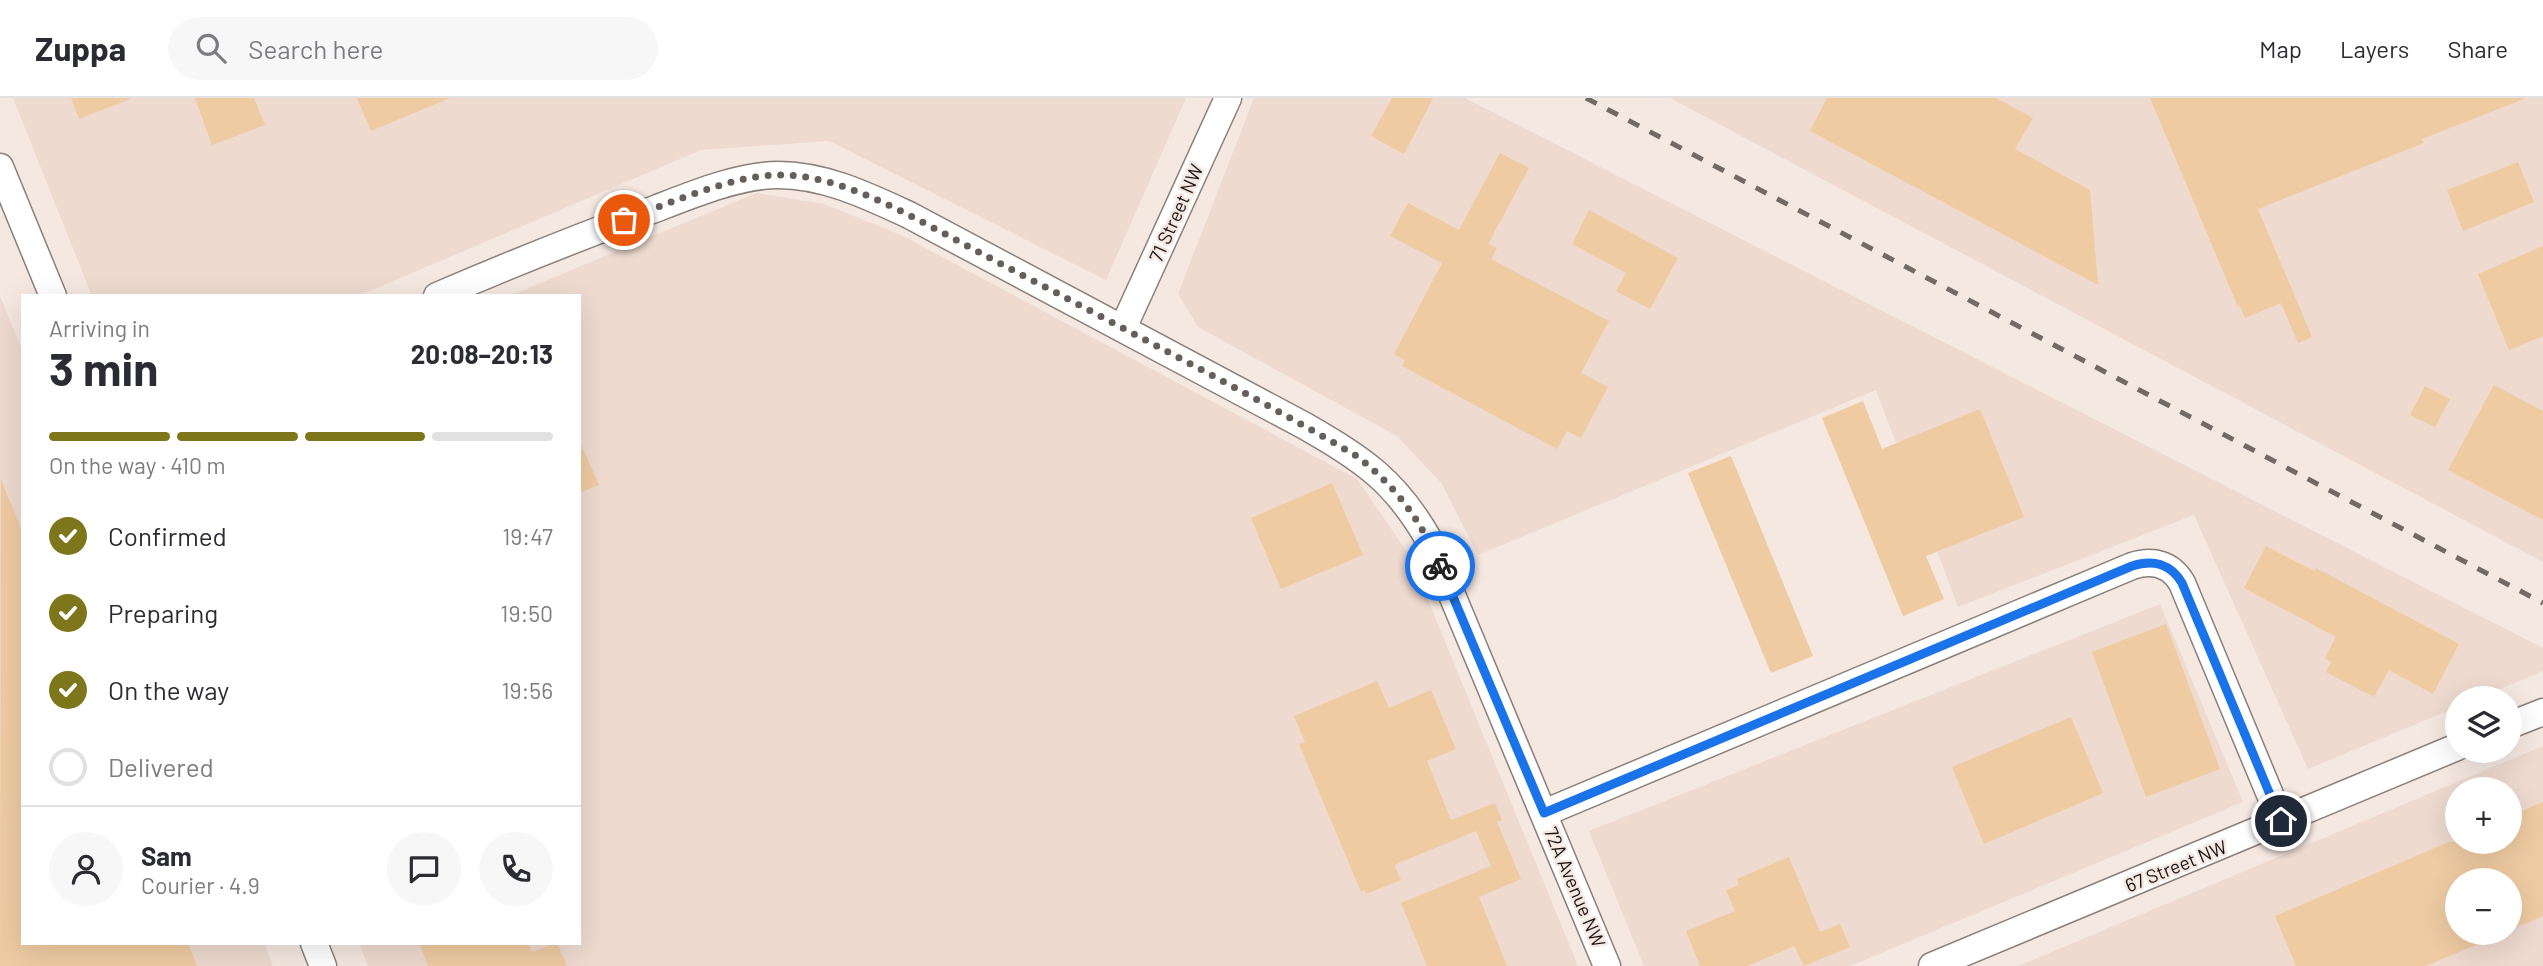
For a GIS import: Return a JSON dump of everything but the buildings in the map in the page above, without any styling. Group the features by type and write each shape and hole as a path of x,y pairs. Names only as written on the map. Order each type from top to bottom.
{"street":[{"name":"71 Street NW","path":"1123,328 1228,98"},
{"path":"0,167 51,294"},
{"name":"72A Avenue NW","path":"442,294 685,198 746,180 778,175 818,180 858,191 909,215 1305,426 1377,471 1407,503 1429,540 1607,966"},
{"path":"1544,813 2132,566 2152,562 2177,574 2182,583 2281,821"},
{"path":"2522,720 2543,712"},
{"name":"67 Street NW","path":"1932,966 2445,752"},
{"path":"315,945 323,966"}],"shaded area":[{"path":"13,98 1186,98 1106,280 829,141 701,150 363,294 91,294"},
{"path":"1254,98 1465,98 2543,648 2543,671 2507,686 2445,686 2445,712 2308,769 2194,515 1958,607 1876,390 1478,555 1442,484 1397,436 1198,327 1178,294"},
{"path":"1670,98 2543,98 2543,562"},
{"path":"756,193 824,204 901,235 1357,479 1410,556 1578,966 368,966 360,945 581,945 581,294 514,294"},
{"path":"0,296 21,347 21,945 265,945 273,966 0,966"},
{"path":"2160,604 2243,802 1850,966 1644,966 1589,831"},
{"path":"2543,746 2543,966 2018,966 2445,787 2445,854 2522,854 2522,777 2469,777 2502,763 2522,763 2522,755"}],"railway":[{"path":"1586,98 2543,603"}],"way so far":[{"path":"624,220 716,188 778,175 818,180 858,191 909,215 1138,336 1355,455 1377,471 1407,503 1418,519 1440,566"}],"route":[{"path":"1440,566 1544,813 2132,566 2143,562 2161,564 2177,574 2182,583 2281,821"}]}
